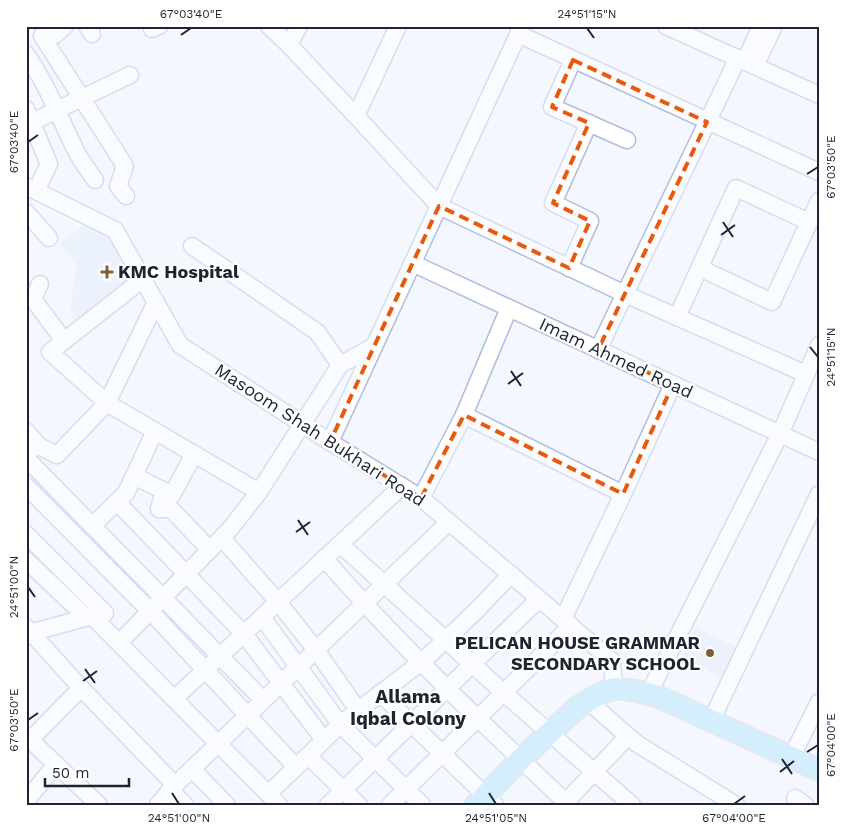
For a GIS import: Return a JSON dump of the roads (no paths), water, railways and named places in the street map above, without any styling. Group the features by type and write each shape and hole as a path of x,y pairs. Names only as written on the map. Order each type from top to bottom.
{"main road":[{"path":"485,802 521,760 549,734 588,701 614,689 652,694 819,770"}],"street":[{"path":"47,32 55,35 65,26"},
{"path":"269,26 439,206 625,294 806,374"},
{"path":"289,45 298,26"},
{"path":"356,116 397,26"},
{"path":"666,26 819,95"},
{"path":"746,62 761,26"},
{"path":"598,350 707,122 746,62 774,26"},
{"path":"330,442 520,30 573,60 819,172"},
{"path":"26,45 47,32"},
{"path":"47,32 82,99 125,166 118,186 126,196"},
{"path":"26,54 58,110 77,153 95,180"},
{"path":"573,60 552,107 627,140"},
{"path":"31,188 49,164 29,115 58,110 130,75"},
{"path":"569,268 590,220 553,203 589,123"},
{"name":"Masoom Shah Bukhari Road","path":"31,188 115,230 180,345 421,498 612,661 614,689"},
{"path":"677,317 736,188 809,222"},
{"path":"700,268 772,302 819,201"},
{"path":"26,212 49,238"},
{"path":"192,246 317,332 340,365"},
{"name":"Imam Ahmed Road","path":"412,263 819,452"},
{"path":"142,279 50,352 107,403 259,492"},
{"path":"40,284 33,299 64,342"},
{"path":"26,431 33,449 57,455 107,403 156,302"},
{"path":"421,498 464,415 509,308"},
{"path":"119,643 222,538 259,492 340,365 374,346"},
{"path":"652,694 653,685 780,434 806,374 817,355"},
{"path":"390,805 504,693 567,622 673,384"},
{"path":"464,415 623,494"},
{"path":"92,526 126,493 155,431"},
{"path":"134,476 172,495 194,454"},
{"path":"26,458 263,700"},
{"path":"26,486 150,611 248,715 302,761 343,790 359,805"},
{"path":"174,699 402,486"},
{"path":"164,491 158,509 171,510 210,550"},
{"path":"711,721 819,494"},
{"path":"117,502 244,634 324,740"},
{"path":"158,805 192,769 449,522"},
{"path":"26,534 105,614 92,619 28,631"},
{"path":"222,538 278,602 316,650 358,710"},
{"path":"340,544 549,734 632,805"},
{"path":"324,558 364,604 420,663 566,804 628,736"},
{"path":"26,560 119,643 274,799 302,761 340,724 420,663 476,611 511,574"},
{"path":"328,805 539,599"},
{"path":"262,617 340,724 422,805"},
{"path":"28,631 173,788 185,805"},
{"path":"81,688 28,738 99,805"},
{"path":"380,693 442,753 485,802"},
{"path":"588,701 636,743 736,805"},
{"path":"791,758 819,702"},
{"path":"26,801 56,764"},
{"path":"192,769 227,805"}],"place":[{"name":"KMC Hospital","path":"107,272"},
{"name":"PELICAN HOUSE GRAMMAR SECONDARY SCHOOL","path":"710,653"}],"district":[{"name":"Allama Iqbal Colony","path":"408,707"}]}
